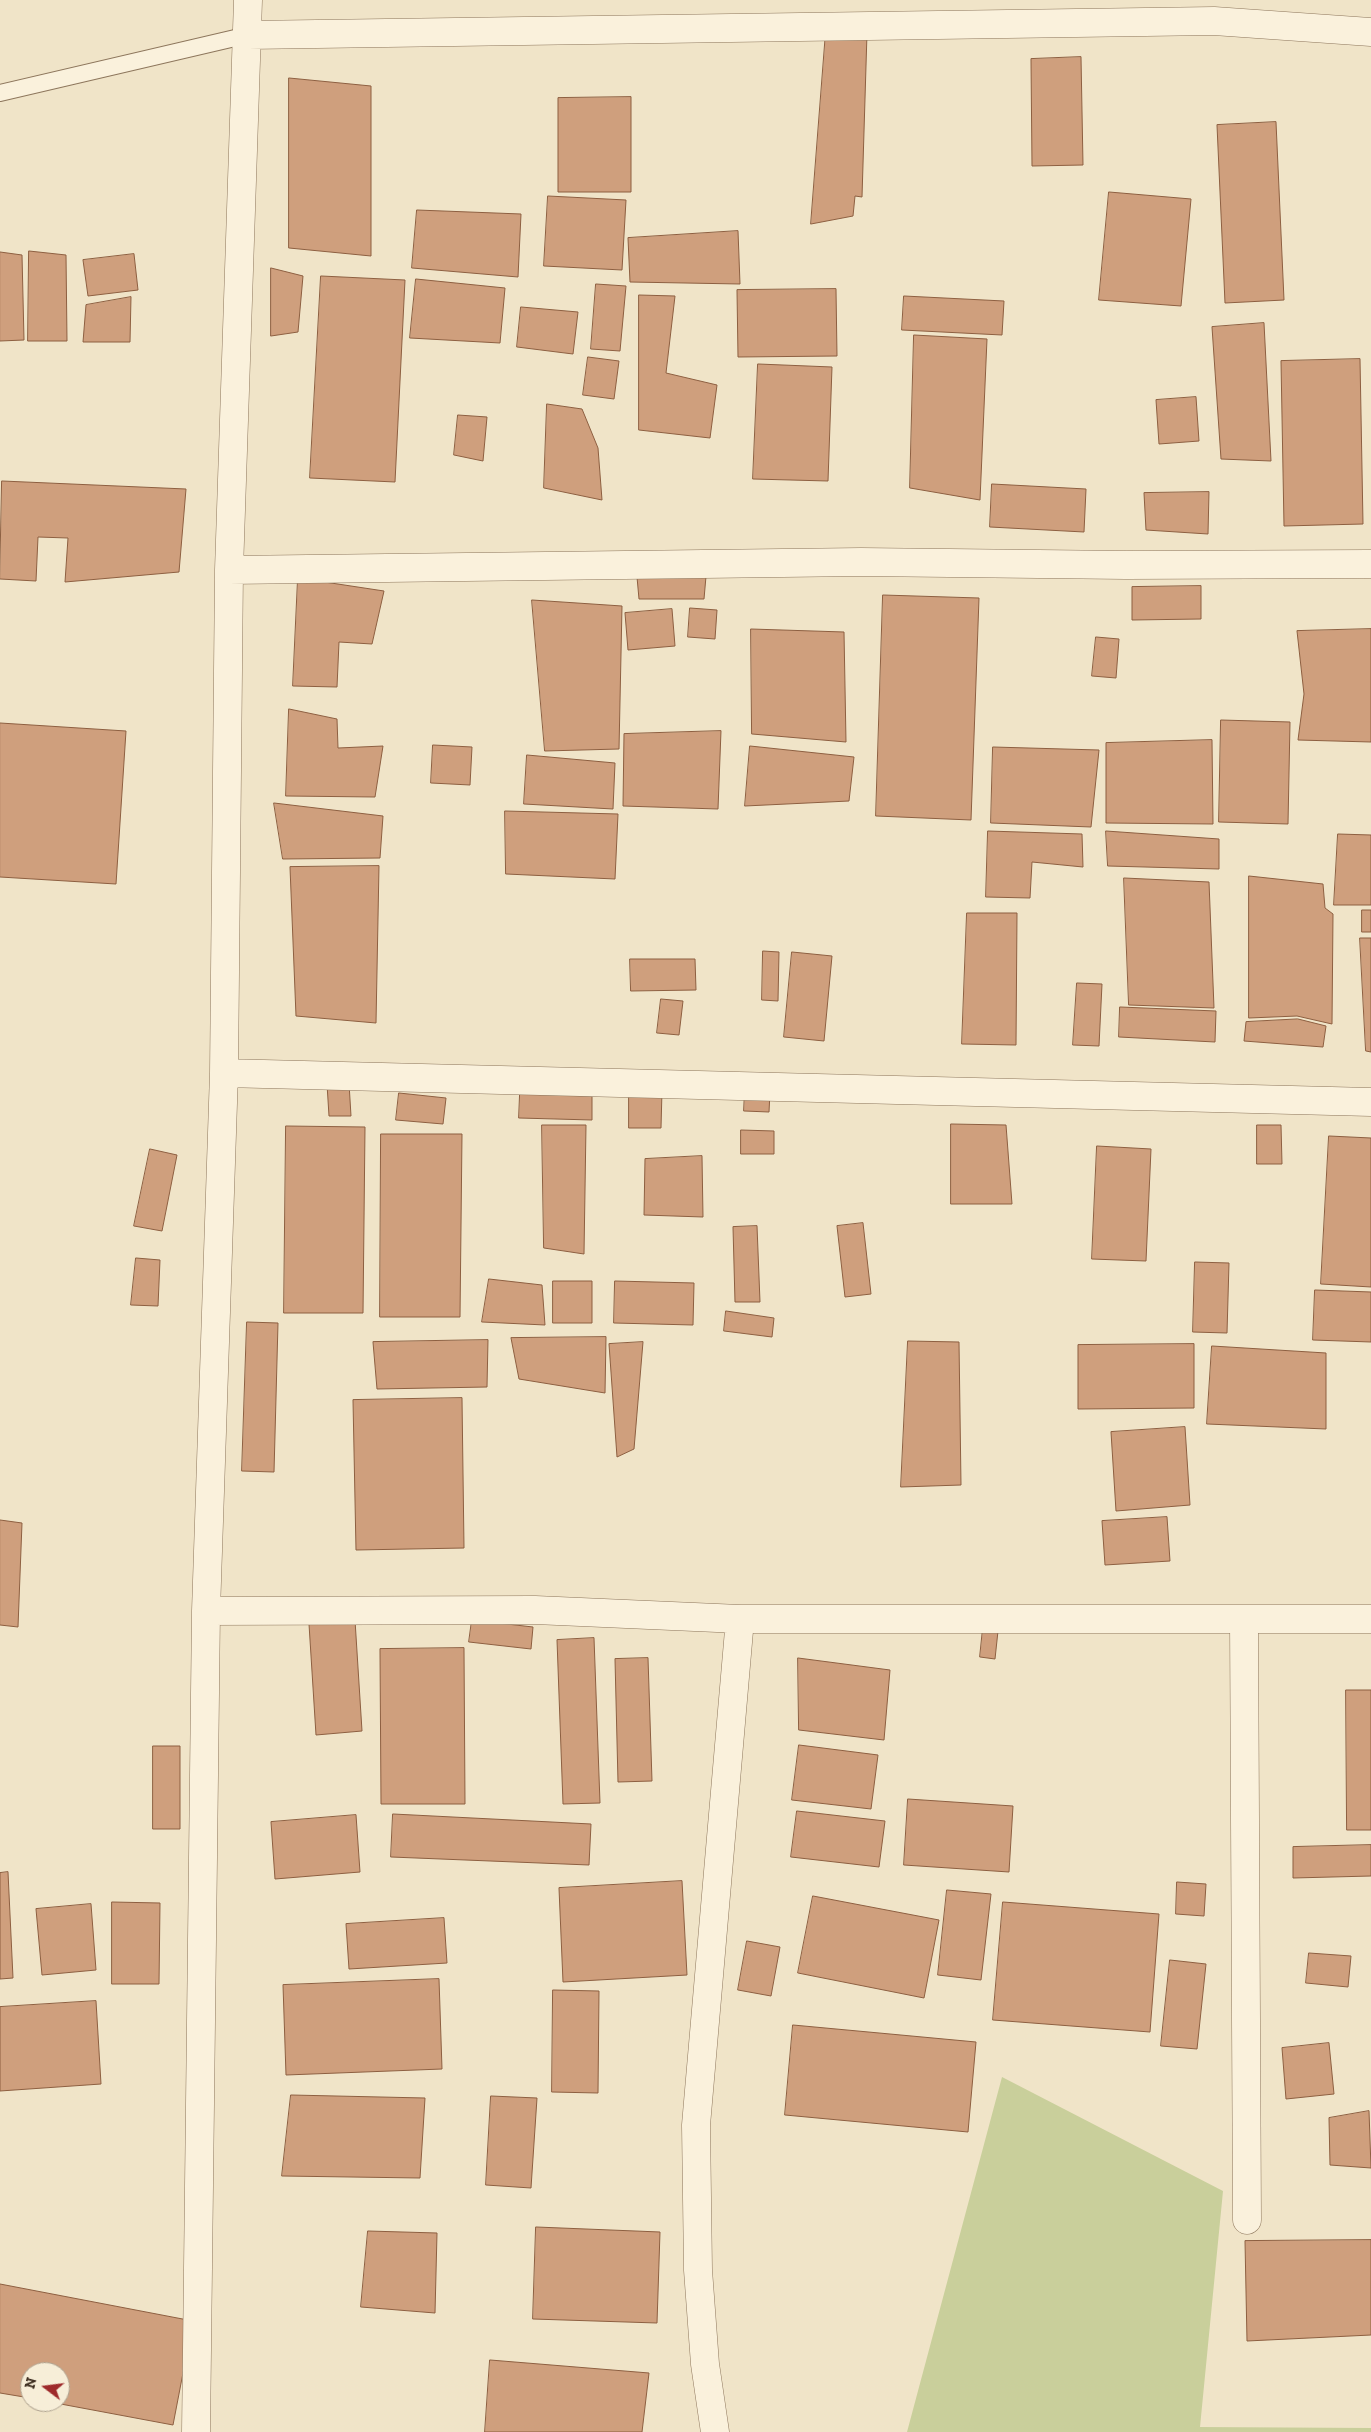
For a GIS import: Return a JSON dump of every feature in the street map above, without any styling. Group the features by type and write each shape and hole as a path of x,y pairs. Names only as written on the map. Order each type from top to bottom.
{"street":[{"path":"196,2432 206,1611 224,1074 229,570 248,0"},
{"path":"248,35 1214,21 1371,32"},
{"path":"229,570 861,562 1126,565 1371,564"},
{"path":"224,1074 1371,1102"},
{"path":"206,1611 535,1610 740,1619 1371,1619"},
{"path":"715,2432 705,2364 698,2270 696,2125 740,1619"},
{"path":"1244,1619 1247,2220"}],"lane":[{"path":"0,93 248,35"}],"green space":[{"path":"1002,2077 1223,2191 1200,2427 1371,2428 1371,2432 907,2432"}],"building":[{"path":"826,31 867,33 862,197 855,196 853,216 811,224"},
{"path":"1081,57 1083,165 1032,166 1031,59"},
{"path":"289,78 371,86 371,256 289,248"},
{"path":"631,97 631,192 558,192 558,98"},
{"path":"1276,122 1284,300 1225,303 1217,125"},
{"path":"1109,192 1191,199 1181,306 1099,300"},
{"path":"548,196 626,200 622,270 544,266"},
{"path":"417,210 521,214 518,277 412,268"},
{"path":"738,231 740,284 630,282 628,238"},
{"path":"29,251 66,255 67,341 28,341"},
{"path":"0,252 22,255 24,340 0,341"},
{"path":"134,254 138,290 88,296 83,260"},
{"path":"271,268 303,276 298,332 271,336"},
{"path":"321,276 405,280 395,482 310,478"},
{"path":"416,279 505,288 500,343 410,338"},
{"path":"596,284 626,286 620,351 591,349"},
{"path":"836,289 837,356 738,357 737,290"},
{"path":"639,295 675,296 666,373 717,385 710,438 639,430"},
{"path":"904,296 1004,301 1002,335 902,330"},
{"path":"131,297 130,342 83,342 86,305"},
{"path":"521,307 578,312 573,354 517,347"},
{"path":"1264,323 1271,461 1221,459 1212,327"},
{"path":"914,335 987,339 980,500 910,488"},
{"path":"588,357 619,361 614,399 583,395"},
{"path":"1360,359 1363,524 1284,526 1281,361"},
{"path":"758,364 832,367 828,481 753,479"},
{"path":"1196,397 1199,441 1159,444 1156,400"},
{"path":"547,404 582,409 598,448 602,500 544,488"},
{"path":"458,415 487,417 483,461 454,455"},
{"path":"2,481 186,489 179,572 65,582 68,538 38,537 36,581 0,579"},
{"path":"992,484 1086,489 1084,532 990,527"},
{"path":"1209,492 1208,534 1146,530 1144,493"},
{"path":"707,565 704,599 639,599 636,566"},
{"path":"298,578 384,591 372,644 339,642 337,687 293,686"},
{"path":"1201,586 1201,619 1132,620 1132,587"},
{"path":"883,595 979,598 971,820 876,816"},
{"path":"532,600 622,606 619,749 545,751"},
{"path":"690,608 717,610 715,639 688,637"},
{"path":"672,609 675,646 628,650 625,613"},
{"path":"751,629 844,632 846,742 752,734"},
{"path":"1371,629 1371,742 1298,740 1304,694 1297,631"},
{"path":"1096,637 1119,639 1116,678 1092,676"},
{"path":"289,709 337,719 338,748 383,746 375,797 286,796"},
{"path":"1221,720 1290,722 1288,824 1219,822"},
{"path":"0,723 126,731 116,884 0,877"},
{"path":"721,731 718,809 623,806 624,734"},
{"path":"1212,740 1213,824 1106,823 1106,743"},
{"path":"433,745 472,747 470,785 431,783"},
{"path":"750,746 854,757 849,801 745,806"},
{"path":"993,747 1099,750 1091,827 991,823"},
{"path":"527,755 615,763 613,809 524,804"},
{"path":"274,803 383,816 380,858 283,859"},
{"path":"505,811 618,814 615,879 506,874"},
{"path":"988,831 1082,834 1083,867 1032,862 1030,898 986,897"},
{"path":"1106,831 1219,839 1219,869 1108,866"},
{"path":"1338,834 1371,835 1371,905 1334,905"},
{"path":"379,866 376,1023 296,1016 290,867"},
{"path":"1249,876 1323,884 1325,908 1333,914 1332,1024 1297,1016 1249,1018"},
{"path":"1124,878 1209,882 1214,1008 1129,1005"},
{"path":"1362,910 1371,910 1371,932 1362,932"},
{"path":"967,913 1017,913 1016,1045 962,1044"},
{"path":"1360,938 1371,938 1371,1052 1366,1051"},
{"path":"763,951 779,952 778,1001 762,1000"},
{"path":"792,952 832,956 824,1041 784,1037"},
{"path":"630,959 695,959 696,990 631,991"},
{"path":"1077,983 1102,984 1099,1046 1073,1045"},
{"path":"661,999 683,1001 679,1035 657,1033"},
{"path":"1120,1007 1216,1011 1215,1042 1119,1037"},
{"path":"1298,1019 1326,1026 1323,1047 1244,1041 1246,1022"},
{"path":"349,1083 351,1116 329,1116 327,1084"},
{"path":"629,1089 662,1090 661,1128 629,1128"},
{"path":"745,1090 770,1092 769,1112 744,1111"},
{"path":"399,1093 446,1098 443,1124 396,1120"},
{"path":"520,1094 592,1096 592,1120 519,1118"},
{"path":"951,1124 1006,1125 1012,1204 951,1204"},
{"path":"542,1125 586,1125 584,1254 544,1248"},
{"path":"1257,1125 1281,1125 1282,1164 1257,1164"},
{"path":"286,1126 365,1127 363,1313 284,1313"},
{"path":"741,1130 774,1131 774,1154 741,1154"},
{"path":"381,1134 462,1134 460,1317 380,1317"},
{"path":"1329,1136 1371,1138 1371,1287 1321,1284"},
{"path":"1097,1146 1151,1149 1146,1261 1092,1259"},
{"path":"150,1149 177,1155 162,1231 134,1226"},
{"path":"702,1156 703,1217 644,1215 645,1159"},
{"path":"863,1223 871,1294 845,1297 837,1226"},
{"path":"757,1226 760,1302 735,1302 733,1227"},
{"path":"136,1258 160,1260 158,1306 131,1305"},
{"path":"1195,1262 1229,1263 1227,1333 1193,1332"},
{"path":"489,1279 542,1285 545,1325 482,1322"},
{"path":"553,1281 592,1281 592,1323 553,1323"},
{"path":"615,1281 694,1283 693,1325 614,1323"},
{"path":"1315,1290 1371,1292 1371,1342 1313,1340"},
{"path":"726,1311 774,1318 772,1337 724,1331"},
{"path":"247,1322 278,1323 274,1472 242,1471"},
{"path":"606,1337 605,1393 519,1379 511,1338"},
{"path":"488,1340 487,1387 377,1389 373,1342"},
{"path":"908,1341 959,1342 961,1485 901,1487"},
{"path":"643,1342 634,1449 617,1457 609,1344"},
{"path":"1194,1344 1194,1408 1078,1409 1078,1345"},
{"path":"1212,1346 1326,1353 1326,1429 1207,1424"},
{"path":"462,1398 464,1548 356,1550 353,1400"},
{"path":"1185,1427 1190,1505 1116,1511 1111,1432"},
{"path":"1167,1517 1170,1561 1105,1565 1102,1521"},
{"path":"0,1520 22,1523 18,1627 0,1625"},
{"path":"355,1620 362,1731 316,1735 309,1624"},
{"path":"472,1620 533,1627 531,1649 469,1642"},
{"path":"983,1628 998,1631 995,1659 980,1657"},
{"path":"594,1638 600,1803 563,1804 557,1640"},
{"path":"464,1648 465,1804 381,1804 380,1649"},
{"path":"648,1658 652,1781 618,1782 615,1659"},
{"path":"798,1658 890,1670 884,1740 799,1730"},
{"path":"1346,1690 1371,1690 1371,1830 1347,1830"},
{"path":"799,1745 878,1755 871,1809 792,1800"},
{"path":"153,1746 180,1746 180,1829 153,1829"},
{"path":"908,1799 1013,1806 1009,1872 904,1865"},
{"path":"797,1811 885,1821 879,1867 791,1857"},
{"path":"393,1814 591,1824 589,1865 391,1857"},
{"path":"356,1815 360,1872 275,1879 271,1822"},
{"path":"1371,1845 1371,1876 1293,1878 1293,1847"},
{"path":"8,1872 13,1978 0,1979 0,1873"},
{"path":"682,1881 687,1975 563,1982 559,1888"},
{"path":"1177,1882 1206,1884 1204,1916 1176,1914"},
{"path":"947,1890 991,1894 981,1980 938,1975"},
{"path":"813,1896 939,1920 924,1998 798,1973"},
{"path":"112,1902 160,1903 159,1984 112,1984"},
{"path":"1003,1902 1159,1914 1150,2032 993,2020"},
{"path":"91,1904 96,1970 42,1975 36,1909"},
{"path":"444,1918 447,1963 349,1969 346,1924"},
{"path":"747,1941 780,1947 771,1996 738,1990"},
{"path":"1309,1953 1351,1956 1348,1987 1306,1983"},
{"path":"1170,1960 1206,1964 1197,2049 1161,2046"},
{"path":"439,1979 442,2069 286,2075 283,1985"},
{"path":"553,1990 599,1991 598,2093 552,2092"},
{"path":"96,2001 101,2084 0,2091 0,2007"},
{"path":"793,2025 976,2042 968,2132 785,2115"},
{"path":"1329,2043 1334,2094 1286,2099 1282,2048"},
{"path":"291,2095 425,2098 420,2178 282,2176"},
{"path":"491,2096 537,2098 531,2188 486,2185"},
{"path":"1369,2111 1371,2168 1330,2165 1329,2118"},
{"path":"536,2227 660,2232 657,2323 533,2319"},
{"path":"368,2231 437,2233 435,2313 361,2307"},
{"path":"1371,2240 1371,2335 1247,2341 1245,2241"},
{"path":"0,2284 193,2321 173,2425 70,2406 70,2362 20,2362 20,2396 0,2393"},
{"path":"490,2360 649,2373 642,2432 485,2432"}]}
